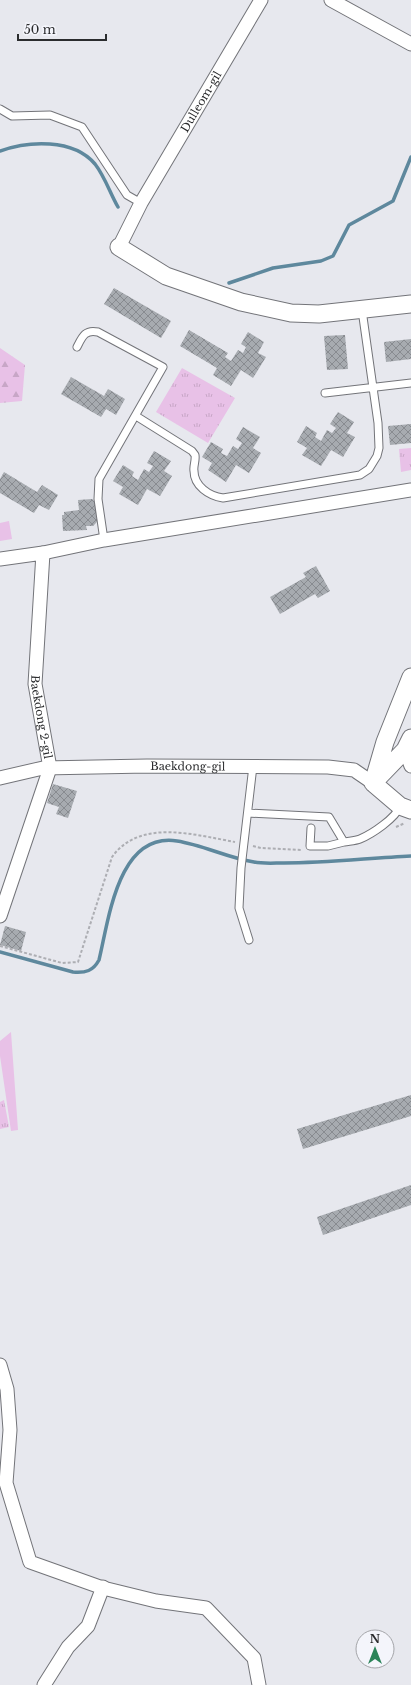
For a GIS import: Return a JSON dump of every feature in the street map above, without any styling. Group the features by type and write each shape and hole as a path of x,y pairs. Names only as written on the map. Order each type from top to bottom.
{"street":[{"name":"Dulleom-gil","path":"119,247 141,203 261,0"},
{"path":"331,0 411,44"},
{"path":"119,247 166,276 241,302 291,312 312,314 411,304"},
{"path":"0,560 43,553 104,540 411,490"},
{"name":"Baekdong 2-gil","path":"0,916 50,768 35,684 43,553"},
{"path":"373,783 385,742 411,678"},
{"path":"373,783 408,744"},
{"path":"408,744 411,766"},
{"name":"Baekdong-gil","path":"0,778 50,768 147,766 328,767 354,770 373,783"},
{"path":"373,783 406,808"},
{"path":"0,1365 7,1389 10,1430 6,1483 30,1562 103,1588 156,1601 206,1608 254,1658 259,1685"},
{"path":"44,1685 68,1647 88,1626 103,1588"}],"lane":[{"path":"0,108 12,116 50,115 82,127 127,195 141,203"},
{"path":"136,416 196,455 194,473 195,479 210,495 223,498 360,475 369,469 377,456 379,448 362,310"},
{"path":"76,347 85,333 90,331 98,332 163,366 136,416 112,450 99,479 98,499 104,540"},
{"path":"325,393 411,383"},
{"path":"249,940 239,908 241,868 253,766"},
{"path":"311,828 310,846 328,846 360,839 377,829 406,808"},
{"path":"248,813 329,817 344,842"}],"path":[{"path":"393,828 411,822"},
{"path":"0,946 62,963 78,962 112,857 119,848 136,837 153,832 175,833 196,835 261,848 305,850"}],"green space":[{"path":"0,348 25,365 22,401 0,403"},
{"path":"182,368 235,398 208,443 156,412"},
{"path":"411,448 411,470 401,472 399,449"},
{"path":"9,521 12,539 0,541 0,523"},
{"path":"11,1032 18,1130 11,1131 0,1056 0,1041"},
{"path":"4,1100 9,1127 0,1129 0,1102"}],"building":[{"path":"114,288 171,321 161,338 104,304"},
{"path":"189,330 228,353 225,357 231,361 238,350 243,353 246,347 241,344 248,332 264,342 258,353 266,357 253,378 241,370 231,386 213,375 217,368 180,346"},
{"path":"345,335 348,369 327,370 324,336"},
{"path":"411,339 411,359 386,362 384,342"},
{"path":"71,377 104,396 108,389 125,399 116,415 106,409 101,417 61,394"},
{"path":"338,412 354,422 347,433 355,437 343,457 331,450 321,466 302,455 307,448 297,442 306,426 317,433 315,437 321,441 327,430 332,433 336,428 330,424"},
{"path":"411,424 411,443 390,445 388,426"},
{"path":"243,427 260,437 253,448 261,453 249,473 236,465 226,482 208,470 212,463 202,457 211,442 223,449 221,453 227,456 233,446 238,449 242,443 236,439"},
{"path":"154,451 171,461 164,471 172,476 160,496 147,489 138,505 119,494 123,487 113,481 123,465 134,472 132,476 138,480 144,469 149,472 153,466 147,463"},
{"path":"4,472 37,492 42,485 58,495 49,510 39,505 34,513 0,493 0,479"},
{"path":"92,499 96,503 98,520 96,523 93,526 86,526 87,530 63,531 62,515 64,515 64,512 79,510 78,500"},
{"path":"316,566 330,591 318,598 315,594 280,614 270,597 306,577 303,573"},
{"path":"53,784 77,791 68,818 56,814 59,807 47,803"},
{"path":"5,926 26,932 21,951 0,945"},
{"path":"411,1095 411,1116 303,1149 297,1129"},
{"path":"411,1185 411,1205 323,1235 317,1217"}],"waterway":[{"path":"0,151 24,145 37,144 63,146 75,150 86,156 95,164 102,174 118,207"},
{"path":"229,283 273,268 321,261 333,256 349,225 393,201 411,157"},
{"path":"0,952 73,972 85,972 92,969 99,960 113,902 120,882 129,864 141,850 157,842 177,841 187,843 235,858 261,863 316,862 411,856"}]}
